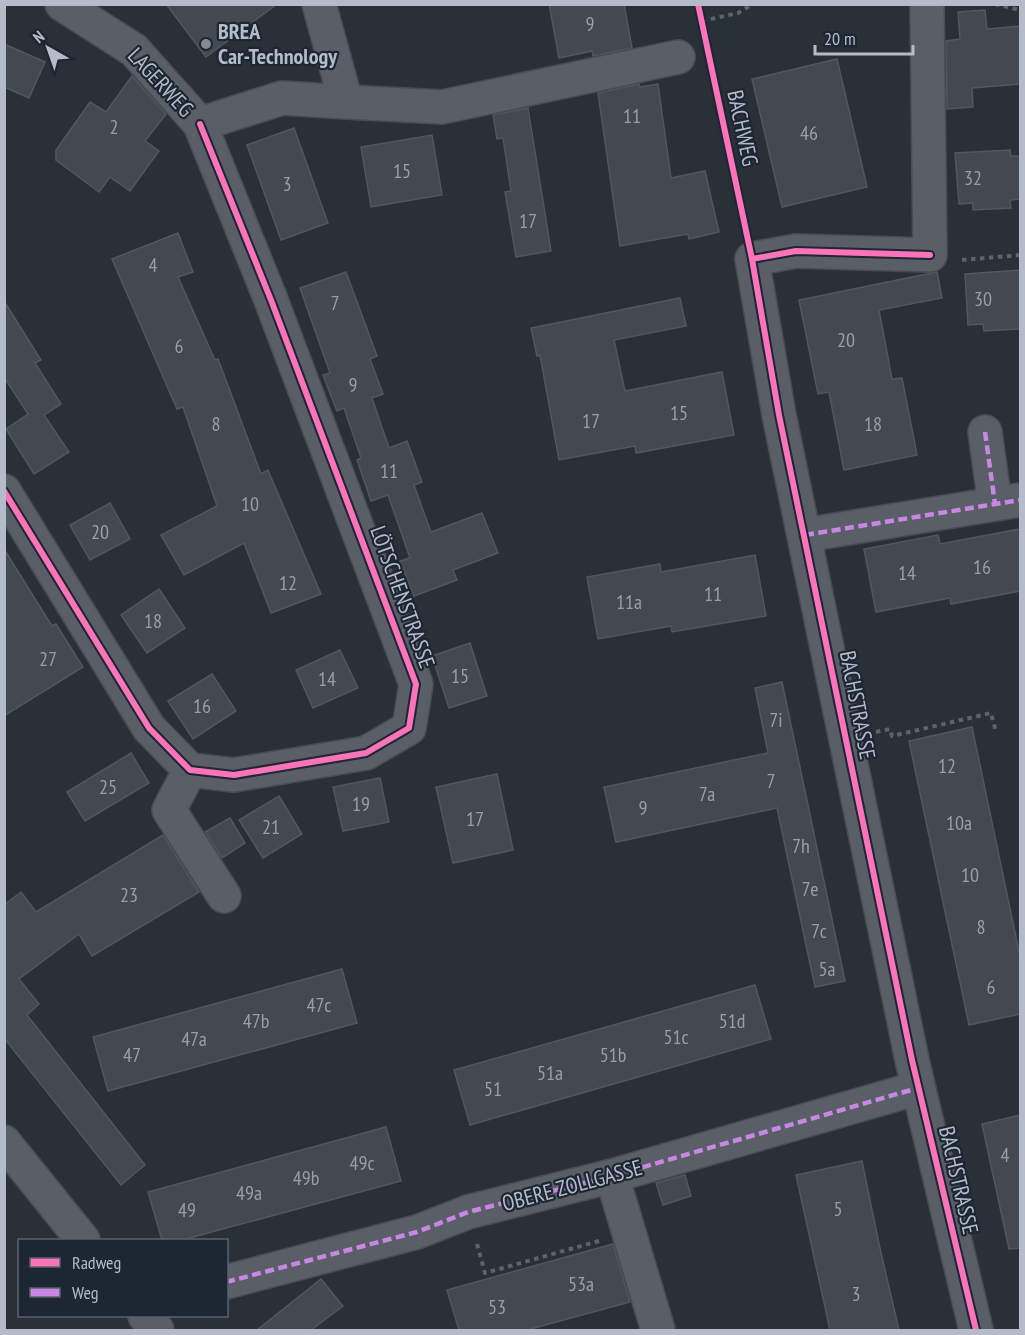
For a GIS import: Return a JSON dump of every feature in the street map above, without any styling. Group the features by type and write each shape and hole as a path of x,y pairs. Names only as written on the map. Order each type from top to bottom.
{"street":[{"name":"LAGERWEG","path":"62,4 134,50 200,124 282,98 442,107 678,57"},
{"path":"319,4 346,102"},
{"path":"927,4 930,255"},
{"name":"LÖTSCHENSTRASSE","path":"190,770 234,775 366,753 410,728 416,684 271,300 200,124"},
{"name":"BACHSTRASSE","path":"930,255 796,251 752,259 779,415 918,1088 976,1330"},
{"path":"805,535 1008,502 985,432"},
{"path":"4,491 149,728 190,770 169,810 224,896"},
{"name":"OBERE ZOLLGASSE","path":"228,1281 417,1232 454,1217 616,1188 918,1088"},
{"path":"4,1142 81,1239"},
{"path":"616,1188 629,1232 664,1323"},
{"path":"616,1188 641,1215 664,1323"},
{"path":"146,1317 157,1330"}],"path":[{"path":"702,21 738,13 753,4"},
{"path":"995,4 1020,10"},
{"path":"700,12 703,29"},
{"path":"930,255 945,262 1020,255"},
{"path":"846,739 890,729 892,736 991,713 996,732"},
{"path":"454,1217 485,1273 629,1232"}],"building":[{"path":"166,4 277,4 206,57"},
{"path":"549,4 624,4 632,48 593,56 592,51 559,58"},
{"path":"985,10 987,29 1020,26 1020,84 972,88 973,107 947,109 946,41 960,39 958,12"},
{"path":"4,44 45,62 29,98 4,87"},
{"path":"837,59 867,187 782,207 752,79"},
{"path":"132,76 166,114 145,141 159,151 130,191 110,177 99,192 56,160 56,150 90,102 106,112"},
{"path":"639,84 640,87 658,84 671,178 705,171 719,232 689,239 688,234 620,246 598,93"},
{"path":"528,108 551,251 516,257 505,192 511,191 503,138 497,139 493,115"},
{"path":"294,128 328,223 281,240 247,145"},
{"path":"432,135 442,195 371,207 361,147"},
{"path":"1010,150 1011,156 1020,156 1020,199 1010,200 1011,208 973,210 973,203 959,204 955,153"},
{"path":"178,233 193,272 178,277 215,360 218,359 261,474 268,470 321,594 271,613 244,543 184,575 161,535 217,506 183,407 177,409 112,259"},
{"path":"1020,270 1020,329 984,331 983,324 968,325 965,274"},
{"path":"346,272 377,356 370,359 383,394 372,398 389,448 407,441 422,482 414,485 431,532 482,513 498,553 453,570 457,580 414,596 400,561 410,558 388,495 371,501 357,460 361,458 344,408 337,411 323,375 330,373 300,288"},
{"path":"937,272 942,298 879,310 892,379 902,378 917,455 844,470 829,392 818,394 799,300"},
{"path":"680,298 686,326 614,340 625,391 722,372 734,435 636,453 635,446 559,460 540,355 537,356 531,328"},
{"path":"4,301 41,360 35,363 61,404 44,415 69,452 34,474 6,429 28,414 4,377"},
{"path":"110,503 130,539 90,560 70,525"},
{"path":"1020,529 1020,591 951,604 950,598 876,612 864,549 938,535 940,544"},
{"path":"4,549 52,626 56,624 83,667 4,716"},
{"path":"755,555 766,616 672,632 671,626 598,639 587,577 660,564 661,572"},
{"path":"159,589 185,628 147,653 121,615"},
{"path":"470,643 487,696 449,708 432,656"},
{"path":"340,650 358,688 313,708 296,670"},
{"path":"212,674 236,711 193,739 168,701"},
{"path":"782,682 845,981 815,987 777,808 616,842 604,787 768,753 755,688"},
{"path":"972,727 1020,956 1020,1014 969,1025 909,741"},
{"path":"131,753 149,783 85,821 67,792"},
{"path":"497,774 513,850 453,863 436,787"},
{"path":"380,778 389,822 343,831 333,787"},
{"path":"279,796 302,834 263,858 239,820"},
{"path":"230,818 245,843 222,858 205,832"},
{"path":"163,835 199,892 92,956 79,934 19,979 39,1004 27,1015 145,1165 121,1185 4,1038 4,905 21,892 36,912"},
{"path":"342,969 357,1023 108,1091 93,1037"},
{"path":"755,985 771,1039 470,1125 454,1070"},
{"path":"1020,1115 1020,1248 1009,1249 982,1124"},
{"path":"386,1127 401,1181 186,1239 162,1239 148,1192"},
{"path":"862,1161 899,1330 830,1330 796,1175"},
{"path":"685,1175 691,1196 663,1205 656,1183"},
{"path":"613,1244 630,1302 527,1330 459,1330 447,1290"},
{"path":"321,1279 343,1306 311,1330 257,1330"}],"marked path":[{"path":"985,432 995,504"},
{"path":"805,535 1020,500"},
{"path":"228,1281 417,1232 468,1212 612,1176 918,1088"}],"cycle path":[{"name":"BACHWEG","path":"698,4 752,259"},
{"path":"4,491 149,728 190,770 234,775 366,753 409,728 416,684 271,300 200,124"},
{"path":"930,255 796,251 752,259 779,415 912,1060 976,1330"}],"place":[{"name":"BREA Car-Technology","path":"206,44"}]}
